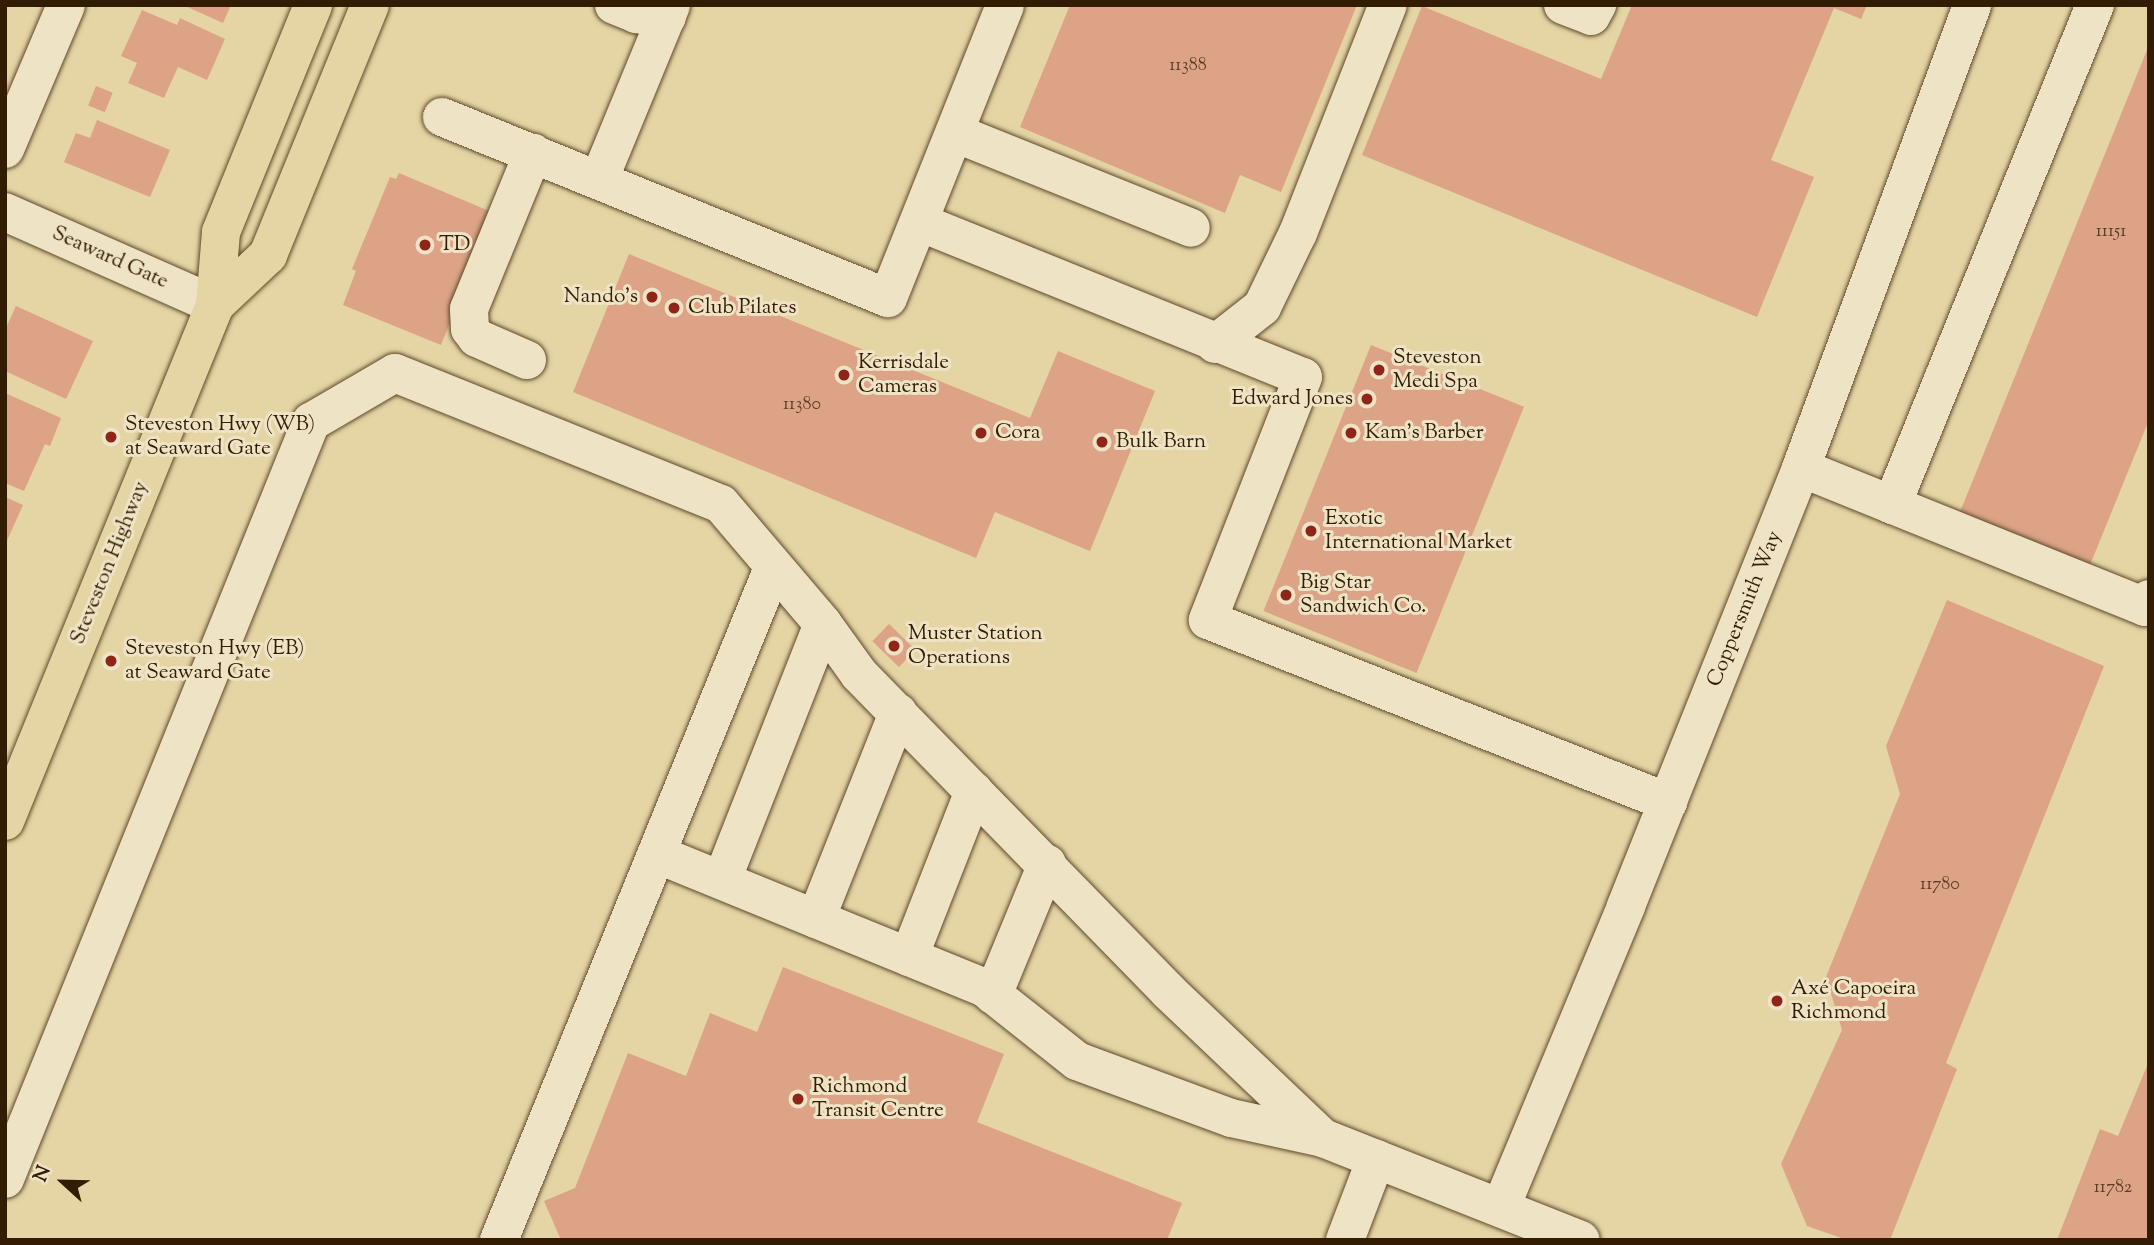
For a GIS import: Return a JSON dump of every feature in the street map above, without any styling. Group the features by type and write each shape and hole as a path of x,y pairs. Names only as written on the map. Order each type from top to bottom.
{"main road":[{"name":"Steveston Highway","path":"5,821 215,305 220,232 313,5"},
{"name":"Steveston Highway","path":"215,305 268,255 370,5"}],"street":[{"path":"5,149 66,5"},
{"path":"599,180 669,11 636,14 614,5"},
{"path":"442,117 888,298 1005,5"},
{"path":"1215,344 1262,307 1298,233 1388,5"},
{"path":"1563,5 1591,16 1597,5"},
{"name":"Coppersmith Way","path":"1501,1206 1668,802 1801,468 1972,5"},
{"path":"1892,505 2095,5"},
{"path":"955,133 1191,228"},
{"path":"527,360 477,338 470,328 469,309 533,153"},
{"name":"Seaward Gate","path":"5,212 215,305"},
{"path":"919,222 1215,344 1303,377 1208,620 1668,802"},
{"path":"5,1179 311,422 395,373 721,504 823,624 859,674 1168,991 1323,1138"},
{"path":"1801,468 2148,612"},
{"path":"499,1240 773,568"},
{"path":"722,880 823,624"},
{"path":"816,919 898,713"},
{"path":"909,957 974,791"},
{"path":"657,854 985,988 1077,1061 1231,1118 1323,1138 1501,1206 1581,1240"},
{"path":"993,995 1046,864"},
{"path":"1346,1240 1376,1159"}],"building":[{"path":"183,5 231,5 223,23"},
{"path":"1070,5 1357,5 1281,192 1240,175 1225,213 1020,127"},
{"path":"1632,5 1867,5 1861,19 1834,8 1771,160 1814,177 1757,317 1362,155 1422,6 1601,79"},
{"path":"142,10 177,25 180,18 225,39 207,80 178,67 164,98 128,83 137,63 121,56"},
{"path":"2149,45 2149,420 2090,565 1960,512"},
{"path":"96,86 113,93 105,112 88,105"},
{"path":"97,120 170,150 150,197 64,162 76,133 90,138"},
{"name":"TD","path":"399,173 494,213 441,345 343,305 356,271 352,269 390,177 396,179"},
{"path":"629,254 1030,418 1058,351 1155,391 1090,551 995,512 976,558 573,392"},
{"path":"16,306 93,341 66,399 5,371 5,330"},
{"path":"1371,345 1524,407 1416,673 1263,611"},
{"path":"5,393 61,418 50,446 45,444 24,491 5,483"},
{"path":"5,497 23,505 5,545"},
{"path":"1947,600 2104,666 1946,1063 1957,1069 1890,1240 1847,1240 1807,1226 1781,1164 1842,1030 1826,977 1900,794 1886,746"},
{"name":"Muster Station Operations","path":"889,624 916,650 899,667 872,641"},
{"name":"Richmond Transit Centre","path":"783,967 1004,1054 977,1122 1182,1203 1167,1240 561,1240 544,1201 575,1188 628,1053 686,1076 710,1013 757,1032"},
{"path":"2149,1061 2149,1240 2057,1240 2100,1129 2118,1136"}],"place":[{"name":"TD","path":"425,245"},
{"name":"Nando's","path":"652,297"},
{"name":"Club Pilates","path":"674,308"},
{"name":"Steveston Medi Spa","path":"1379,370"},
{"name":"Kerrisdale Cameras","path":"844,375"},
{"name":"Edward Jones","path":"1367,399"},
{"name":"Cora","path":"981,433"},
{"name":"Kam's Barber","path":"1351,433"},
{"name":"Steveston Hwy (WB) at Seaward Gate","path":"111,437"},
{"name":"Bulk Barn","path":"1102,442"},
{"name":"Exotic International Market","path":"1311,531"},
{"name":"Big Star Sandwich Co.","path":"1286,595"},
{"name":"Muster Station Operations","path":"894,646"},
{"name":"Steveston Hwy (EB) at Seaward Gate","path":"111,661"},
{"name":"Axé Capoeira Richmond","path":"1777,1001"},
{"name":"Richmond Transit Centre","path":"798,1099"}]}
